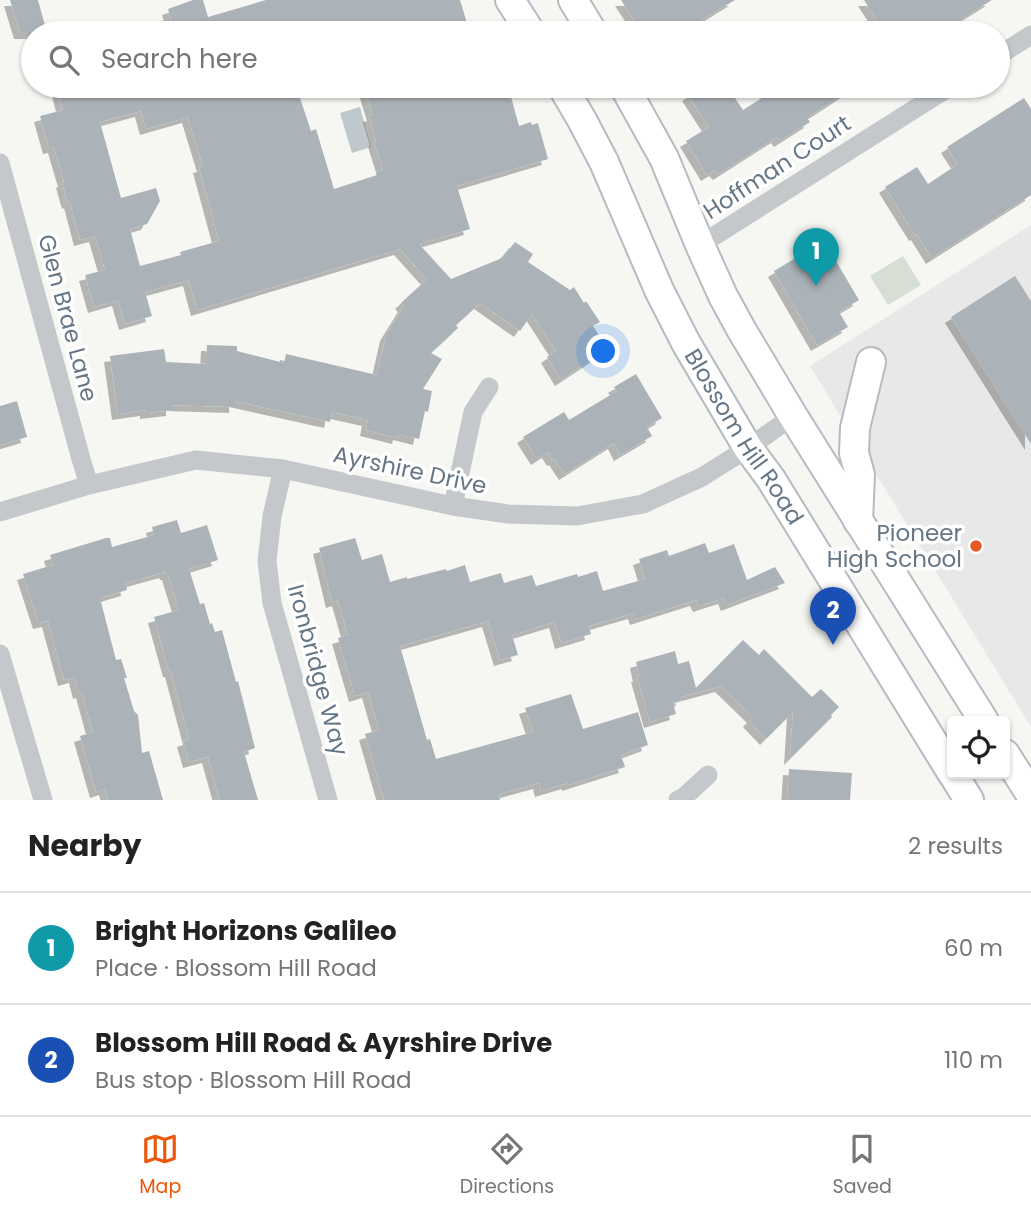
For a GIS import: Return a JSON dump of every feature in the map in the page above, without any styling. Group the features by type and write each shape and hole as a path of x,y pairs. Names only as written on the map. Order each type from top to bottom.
{"main road":[{"path":"510,0 523,21"},
{"path":"573,0 586,21"},
{"name":"Blossom Hill Road","path":"569,98 604,162 659,290 687,343 748,449 771,479 947,763"},
{"path":"631,98 664,158 729,307 793,416 981,716"},
{"path":"858,521 860,475 854,453 855,429 871,362"},
{"path":"1010,762 1031,795"},
{"name":"Blossom Hill Road","path":"957,779 969,800"}],"street":[{"path":"1010,48 1031,35"},
{"name":"Hoffman Court","path":"700,245 932,98"},
{"name":"Glen Brae Lane","path":"0,163 7,217 89,485"},
{"path":"453,506 472,412 489,387"},
{"name":"Ayrshire Drive","path":"0,512 89,485 196,460 283,469 453,506 508,514 577,516 643,504 702,477 748,449 793,416"},
{"name":"Ironbridge Way","path":"283,469 272,516 267,561 272,603 328,800"},
{"path":"0,654 43,800"},
{"path":"678,800 708,775"}],"shaded area":[{"path":"360,107 371,147 352,153 340,113"},
{"name":"Pioneer High School","path":"1031,225 1031,727 810,366"},
{"path":"903,256 921,285 888,305 870,276"}],"building":[{"path":"10,0 38,0 44,21 21,21 20,33"},
{"path":"193,0 203,0 208,17 266,0 460,0 466,21 171,21 168,9"},
{"path":"621,0 735,0 701,21 635,21"},
{"path":"864,0 992,0 958,21 877,21"},
{"path":"60,98 300,98 311,131 316,129 334,189 377,175 376,172 383,170 374,141 376,140 369,116 373,115 368,98 511,98 519,126 538,123 548,159 457,186 470,229 419,244 451,279 502,258 515,242 533,254 528,262 570,290 574,287 600,322 593,326 608,349 561,380 547,357 556,351 532,314 520,331 480,303 431,353 442,359 423,389 432,391 419,439 399,434 398,438 366,430 368,420 332,412 330,422 235,401 235,407 172,405 172,410 118,414 110,356 164,349 166,362 206,364 207,345 237,346 237,351 284,363 286,354 377,375 386,335 404,306 401,303 427,279 400,249 197,310 189,280 145,292 152,316 125,324 118,300 94,307 85,275 105,270 95,236 80,240 54,147 49,148 40,116 63,110","holes":["141,111 146,129 188,117 203,166 199,167 219,241 140,266 130,229 147,224 160,201 156,188 121,198 100,122"]},
{"path":"690,98 735,98 743,110 762,98 838,98 807,118 810,122 780,141 777,137 719,174 715,170 707,175 686,141 709,127"},
{"path":"1024,98 1031,109 1031,195 932,258 885,187 917,167 928,184 958,164 947,147"},
{"path":"824,241 859,300 839,312 848,327 817,345 774,271"},
{"path":"1015,276 1031,301 1031,444 951,317"},
{"path":"636,374 662,418 647,427 652,436 620,455 614,443 565,474 548,452 537,459 523,437 564,412 569,420 617,391 614,387"},
{"path":"17,401 27,437 0,445 0,406"},
{"path":"177,520 181,533 207,525 218,560 189,569 200,604 204,603 210,624 212,623 215,632 222,630 236,682 238,681 255,748 244,752 258,800 220,800 208,757 189,762 183,741 189,739 154,617 179,610 168,574 165,572 126,583 127,590 100,598 116,660 121,659 134,711 138,715 142,753 149,751 163,800 108,800 105,789 96,792 80,736 93,732 82,692 79,693 75,677 64,680 48,621 39,623 23,574 53,565 50,555 106,538 110,538 112,547 154,535 152,527"},
{"path":"355,538 362,560 382,554 390,582 465,565 470,582 501,573 504,583 532,575 536,586 597,571 603,591 645,579 639,559 667,550 669,556 705,543 709,553 734,544 747,580 775,567 785,583 727,605 724,598 699,606 696,600 636,619 634,613 589,626 591,634 561,643 555,622 512,635 518,655 500,660 488,621 400,646 427,740 430,739 436,759 533,732 525,708 571,694 583,729 638,712 648,745 621,755 625,767 541,791 539,783 499,794 500,800 384,800 365,734 379,730 368,692 355,696 338,638 348,635 338,600 332,602 319,548"},
{"path":"743,640 759,655 764,649 812,697 821,689 839,707 790,759 793,712 766,739 749,721 753,717 721,686 681,697 682,700 673,703 676,714 650,722 637,676 636,662 675,651 678,664 689,661 696,688"},
{"path":"789,769 852,773 850,800 787,800"}],"place":[{"name":"Bright Horizons Galileo","path":"816,286"},
{"name":"Pioneer High School","path":"976,546"},
{"name":"Blossom Hill Road & Ayrshire Drive","path":"833,645"}]}
